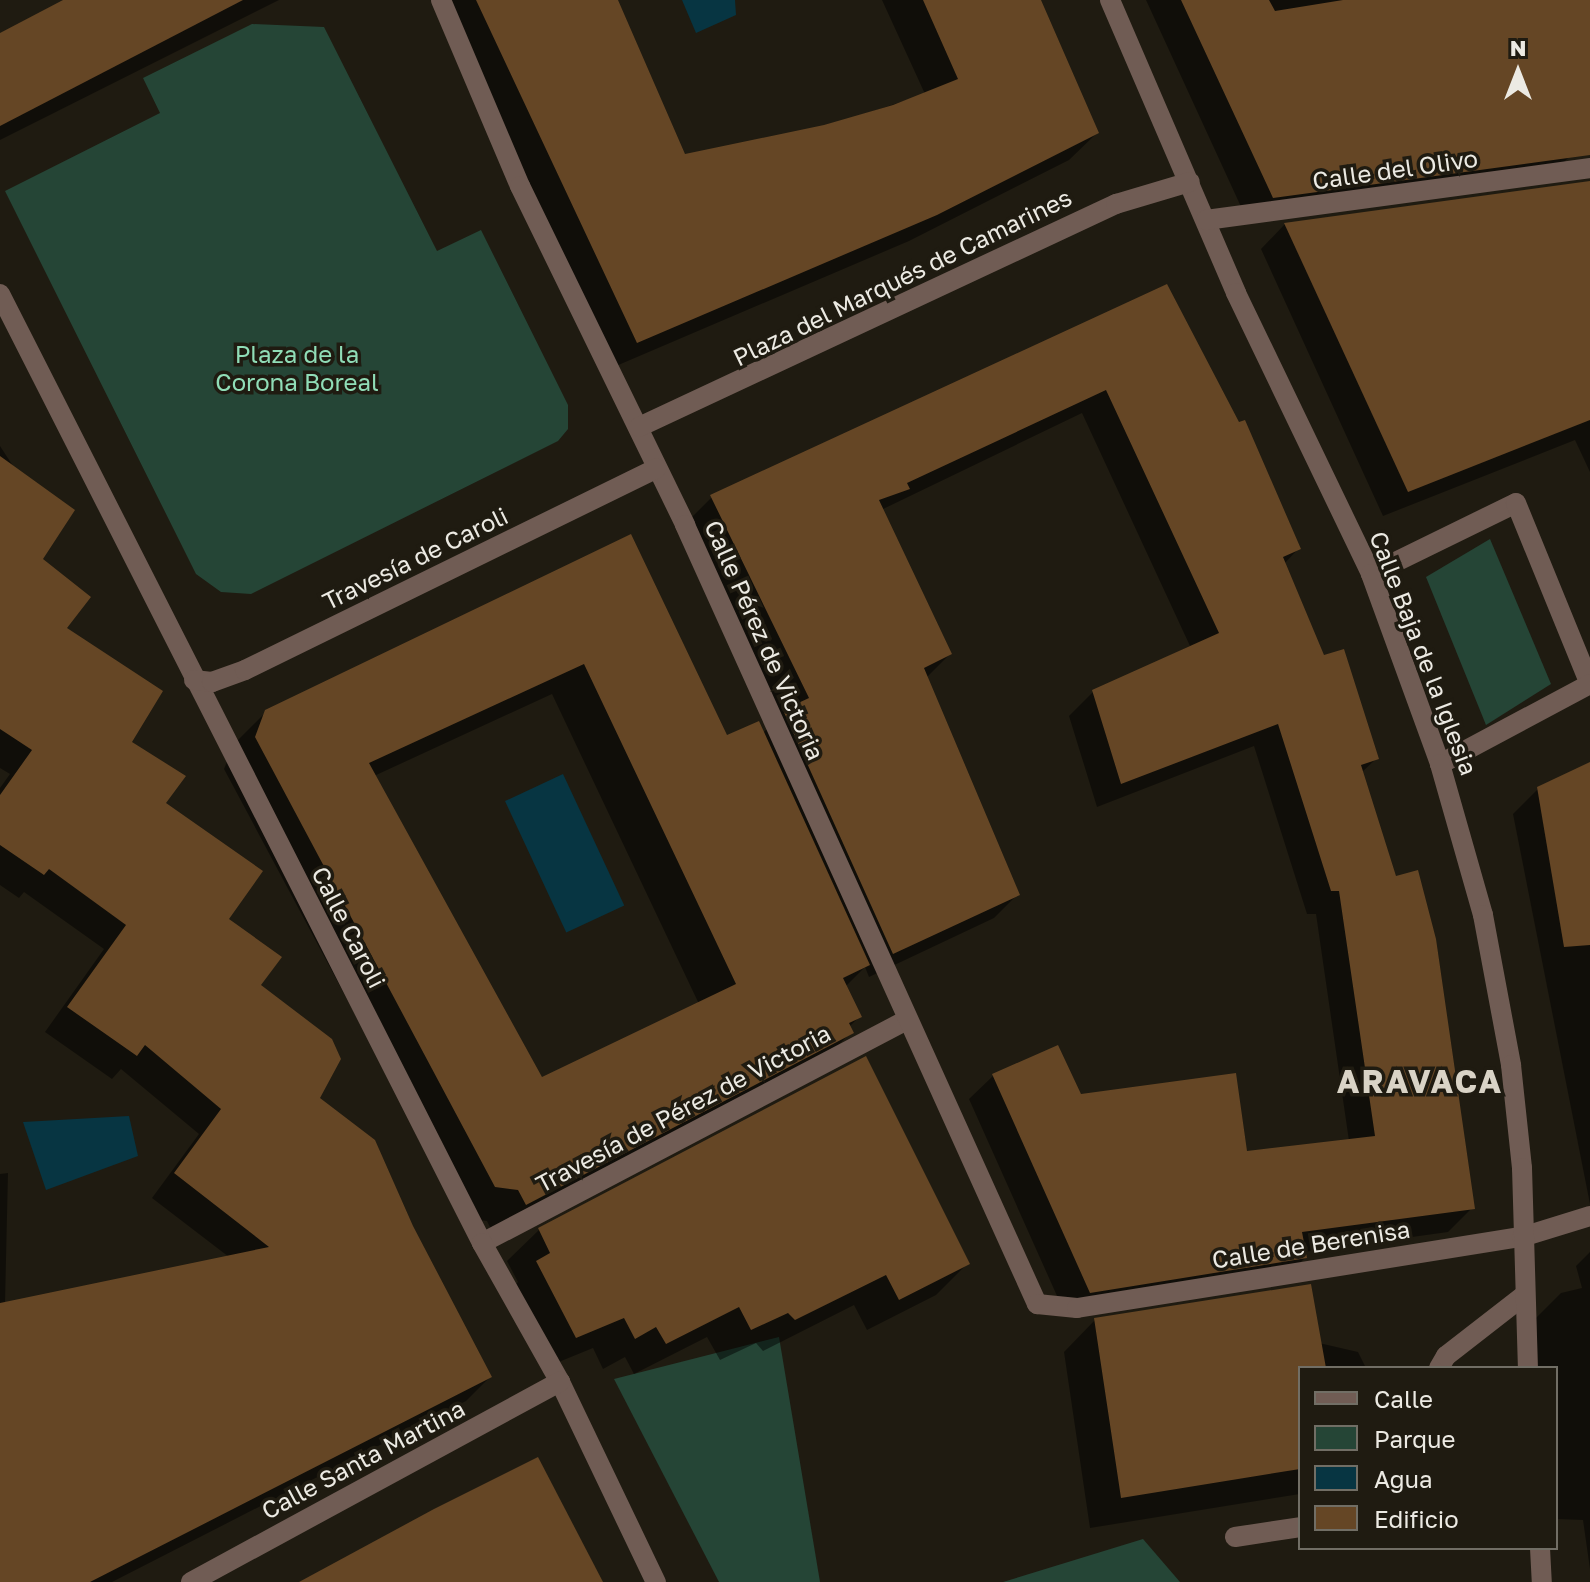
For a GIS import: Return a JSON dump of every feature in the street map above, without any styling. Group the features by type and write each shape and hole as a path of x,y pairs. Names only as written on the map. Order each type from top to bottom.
{"street":[{"name":"Calle Pérez de Victoria","path":"441,0 520,186 639,427 1037,1304"},
{"name":"Calle Baja de la Iglesia","path":"1110,0 1236,293 1371,574 1440,764 1483,915 1511,1065 1528,1366"},
{"name":"Calle del Olivo","path":"1206,220 1590,168"},
{"name":"Plaza del Marqués de Camarines","path":"639,427 1116,204 1190,182"},
{"name":"Calle Caroli","path":"0,294 482,1243 560,1382 656,1582"},
{"name":"Travesía de Caroli","path":"194,680 212,682 245,670 656,469"},
{"path":"1371,574 1516,503 1590,684 1440,764"},
{"name":"Travesía de Pérez de Victoria","path":"482,1243 908,1019"},
{"name":"Calle de Berenisa","path":"1037,1304 1077,1308 1522,1237 1590,1216"},
{"path":"1440,1366 1446,1356 1523,1296"},
{"name":"Calle Santa Martina","path":"191,1582 560,1382"},
{"path":"1235,1537 1298,1527"},
{"path":"1540,1550 1542,1582"}],"green space":[{"name":"Plaza de la Corona Boreal","path":"252,24 324,27 437,251 481,230 568,405 568,429 558,441 251,594 221,592 196,574 5,191 160,113 143,78"},
{"path":"1490,539 1551,684 1486,725 1426,577"},
{"path":"779,1337 820,1582 719,1582 614,1379"},
{"path":"1143,1539 1180,1582 1003,1582"}],"water":[{"path":"682,0 735,0 736,15 696,33"},
{"path":"563,774 624,905 566,932 505,801"},
{"path":"129,1116 138,1156 46,1190 23,1122"}],"building":[{"path":"63,0 243,0 0,126 0,33"},
{"path":"476,0 618,0 685,154 824,125 893,105 958,79 923,0 1041,0 1099,133 937,215 637,343"},
{"path":"1181,0 1269,0 1275,11 1343,0 1590,0 1590,155 1273,198"},
{"path":"1590,181 1590,420 1408,492 1284,223"},
{"path":"1167,284 1239,422 1245,420 1301,549 1283,557 1324,655 1344,649 1379,759 1361,765 1396,876 1418,870 1436,939 1475,1209 1302,1232 1307,1258 1090,1293 992,1074 1058,1045 1081,1094 1236,1073 1247,1151 1375,1136 1339,891 1331,891 1278,724 1121,784 1092,690 1219,633 1106,390 907,483 910,489 879,500 952,654 924,668 1020,895 893,954 783,710 809,698 710,495"},
{"path":"0,456 75,510 43,559 91,597 67,628 163,691 132,742 186,776 166,803 263,871 229,919 282,957 261,985 332,1039 341,1059 320,1098 375,1140 413,1226 492,1377 90,1582 0,1582 0,1303 269,1247 174,1173 221,1109 145,1045 137,1056 67,1007 126,925 49,869 44,875 0,845 0,795 32,750 0,729"},
{"path":"631,534 727,735 759,721 870,965 843,978 862,1017 849,1023 854,1033 526,1205 518,1190 495,1187 255,737 265,710","holes":["584,664 736,984 542,1077 369,763"]},
{"path":"1590,762 1590,945 1564,947 1537,787"},
{"path":"866,1056 970,1264 899,1300 886,1275 795,1320 788,1313 751,1330 739,1307 666,1344 656,1327 635,1339 624,1318 576,1338 536,1261 550,1253 538,1228"},
{"path":"1311,1284 1326,1366 1298,1366 1298,1469 1121,1498 1094,1318"},
{"path":"538,1457 603,1582 299,1582 434,1509"}],"district":[{"name":"ARAVACA","path":"1420,1081"}]}
